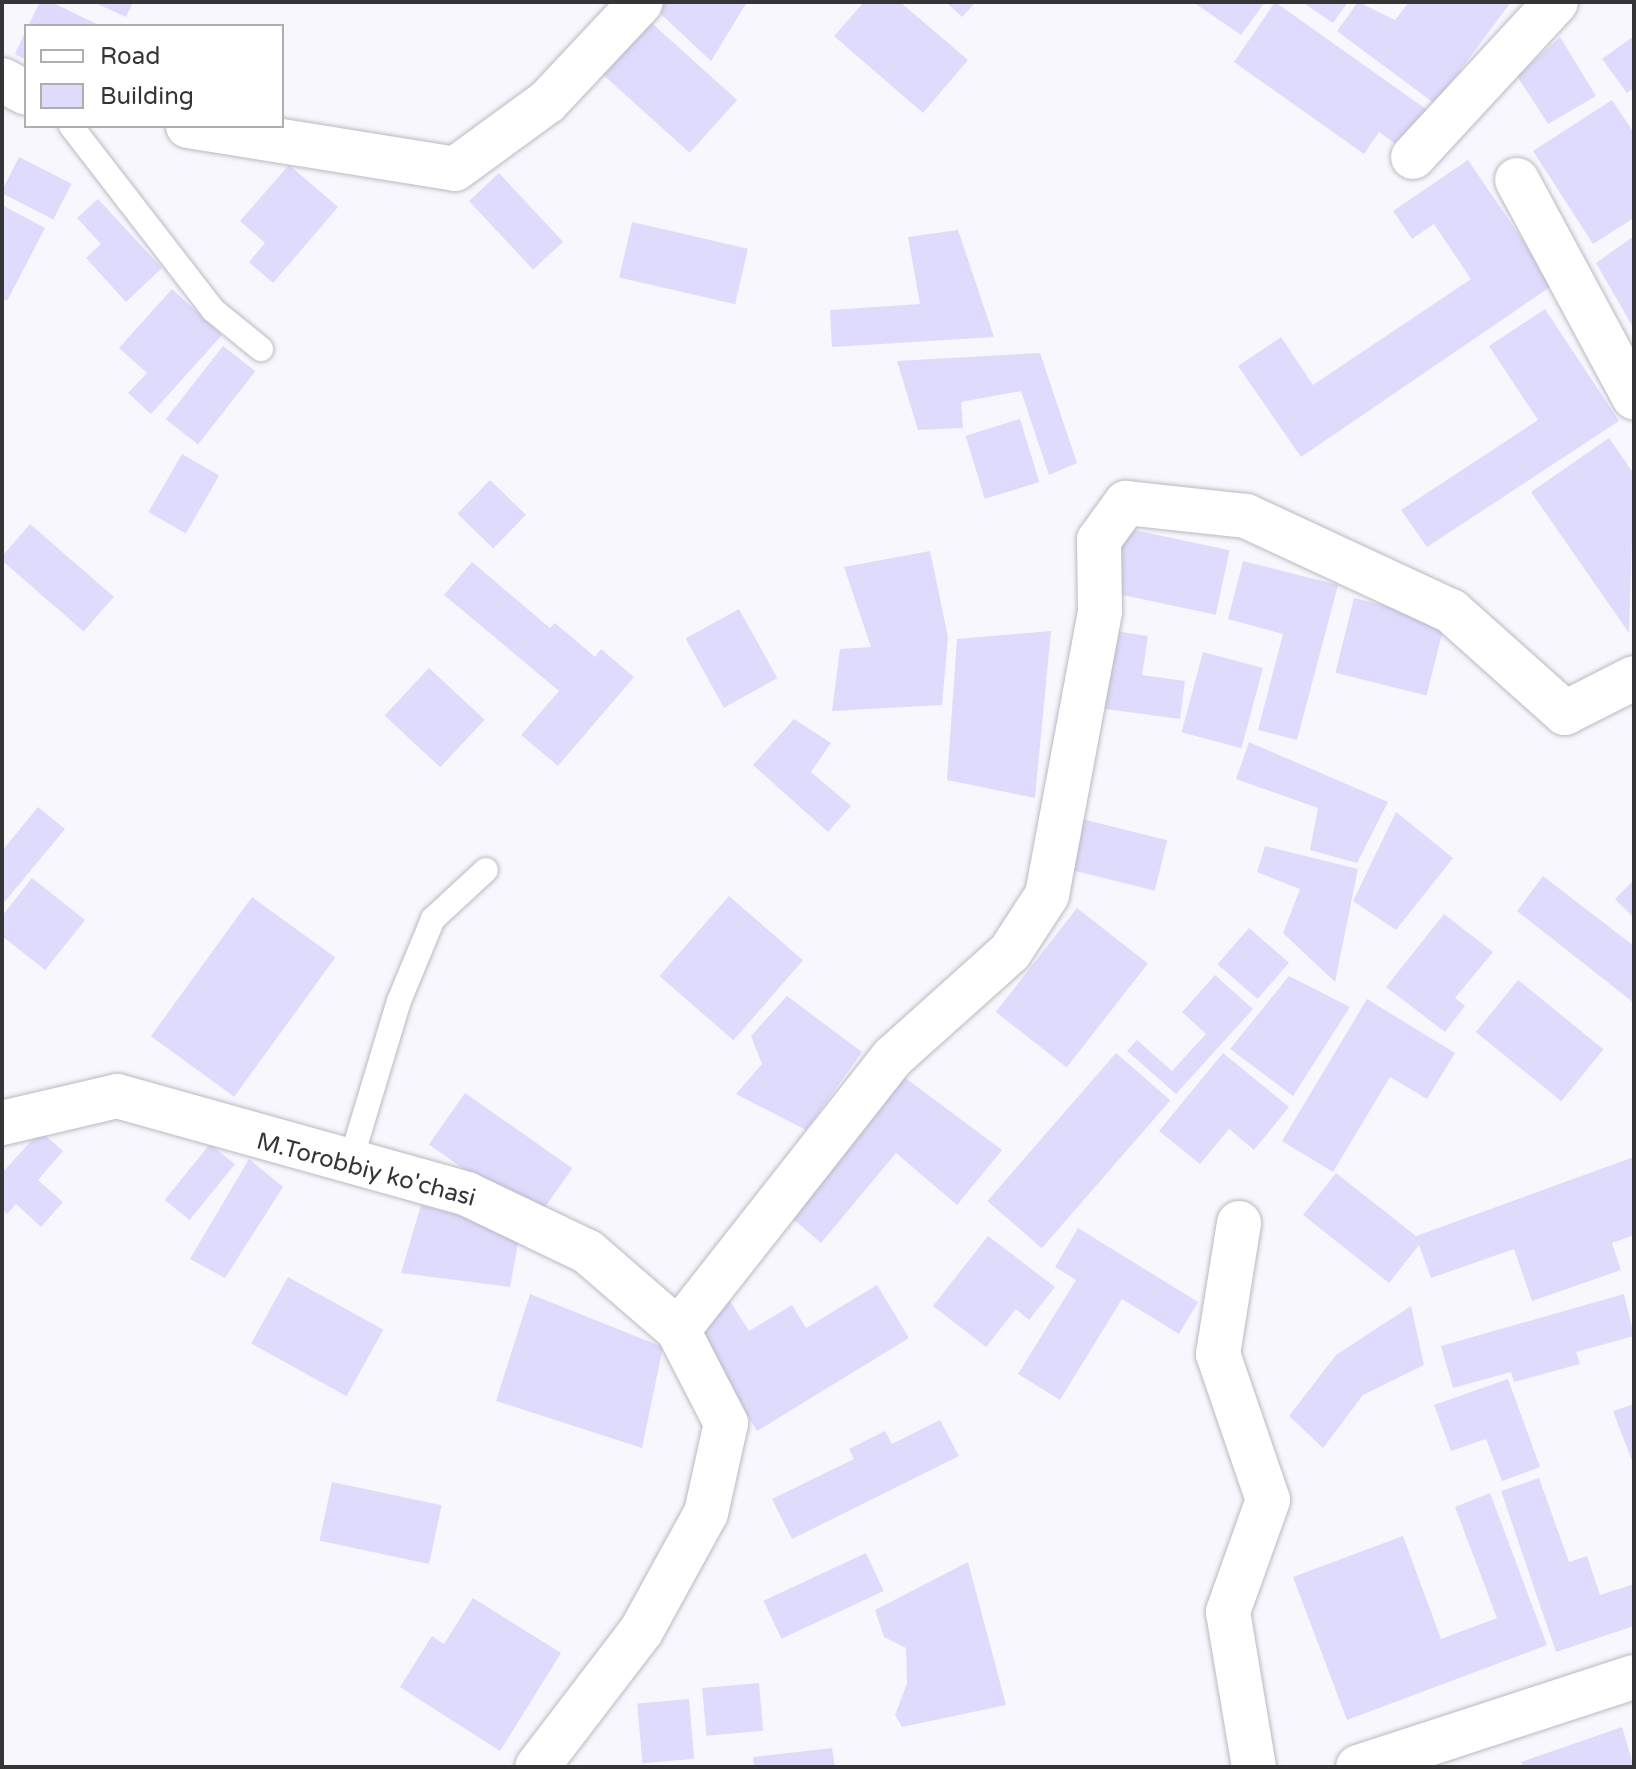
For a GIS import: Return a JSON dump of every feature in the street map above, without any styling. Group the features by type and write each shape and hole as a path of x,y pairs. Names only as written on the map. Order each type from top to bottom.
{"street":[{"path":"200,128 455,169 547,102 641,2"},
{"path":"1413,157 1556,2"},
{"path":"2,80 24,92"},
{"path":"1517,180 1634,397"},
{"path":"678,1330 893,1057 1010,952 1047,895 1100,611 1099,540 1126,503 1246,516 1451,611 1565,713 1634,678"},
{"name":"M.Torobbiy ko'chasi","path":"2,1123 117,1096 467,1194 588,1252 678,1330 726,1423 706,1513 641,1631 537,1767"},
{"path":"1239,1223 1218,1354 1268,1500 1228,1612 1254,1767"},
{"path":"1358,1767 1634,1677"}],"lane":[{"path":"73,128 213,310 261,349"},
{"path":"350,1163 399,1001 433,919 486,870"}],"building":[{"path":"40,2 51,2 97,24 29,24"},
{"path":"93,2 133,2 126,17"},
{"path":"648,2 747,2 711,61"},
{"path":"864,2 900,2 968,60 923,113 834,36"},
{"path":"946,2 976,2 962,17"},
{"path":"1193,2 1265,2 1241,35"},
{"path":"1275,2 1433,114 1407,152 1379,132 1364,154 1234,62"},
{"path":"1302,2 1348,2 1333,23"},
{"path":"1358,2 1395,20 1409,2 1511,2 1435,104 1337,31"},
{"path":"645,17 737,100 690,153 597,70"},
{"path":"24,34 24,59 15,54"},
{"path":"1634,36 1634,88 1627,93 1602,59"},
{"path":"1560,37 1596,96 1548,124 1517,76"},
{"path":"1612,100 1634,133 1634,218 1593,244 1533,151"},
{"path":"19,157 72,184 53,219 2,193"},
{"path":"1468,160 1553,285 1301,457 1238,366 1281,337 1313,385 1471,279 1434,224 1412,239 1393,211"},
{"path":"289,165 338,207 273,283 249,262 265,243 240,221"},
{"path":"499,173 563,242 533,270 469,201"},
{"path":"98,199 162,268 126,302 86,258 101,244 77,218"},
{"path":"2,205 45,228 7,301 2,298"},
{"path":"632,222 748,249 735,304 619,278"},
{"path":"958,230 994,337 832,347 830,310 920,304 908,237"},
{"path":"1634,236 1634,329 1596,263"},
{"path":"172,289 222,335 151,414 128,393 147,373 119,348"},
{"path":"1545,309 1619,421 1427,547 1401,510 1538,420 1489,346"},
{"path":"223,346 255,371 198,445 166,419"},
{"path":"1040,353 1077,463 1049,475 1021,391 961,402 963,428 918,430 897,361"},
{"path":"1020,419 1039,482 985,499 965,436"},
{"path":"1609,438 1634,474 1629,633 1531,492"},
{"path":"182,454 219,476 186,534 149,512"},
{"path":"490,480 526,515 493,549 457,514"},
{"path":"30,524 114,597 84,632 2,561 2,556"},
{"path":"1120,527 1230,550 1216,615 1106,592"},
{"path":"930,551 948,637 942,705 832,711 840,649 871,647 844,567"},
{"path":"1243,561 1338,585 1297,740 1258,730 1283,634 1228,619"},
{"path":"472,562 550,628 555,623 595,657 601,649 634,677 558,766 521,735 559,691 444,595"},
{"path":"1354,598 1445,621 1427,695 1335,673"},
{"path":"739,609 777,678 724,708 686,639"},
{"path":"1101,629 1148,636 1142,675 1185,681 1180,719 1090,707"},
{"path":"1051,631 1035,798 947,780 957,639"},
{"path":"1203,652 1263,668 1241,748 1182,732"},
{"path":"429,668 485,720 440,767 385,716"},
{"path":"794,719 831,743 811,772 851,806 828,832 753,765"},
{"path":"1249,742 1388,802 1357,863 1310,850 1318,808 1236,779"},
{"path":"38,807 65,829 2,905 2,851"},
{"path":"1396,812 1453,858 1396,930 1353,901"},
{"path":"1078,818 1167,840 1155,891 1065,868"},
{"path":"1265,846 1358,869 1335,982 1283,933 1300,889 1257,872"},
{"path":"1543,876 1634,946 1634,1003 1517,911"},
{"path":"32,878 85,920 45,970 2,936 2,916"},
{"path":"1634,880 1634,918 1615,899"},
{"path":"729,896 803,960 733,1040 659,976"},
{"path":"252,897 335,958 234,1097 151,1036"},
{"path":"1077,908 1148,963 1067,1067 996,1012"},
{"path":"1444,914 1493,952 1455,998 1465,1006 1445,1032 1386,987"},
{"path":"1249,928 1289,963 1258,999 1218,964"},
{"path":"1215,975 1253,1009 1176,1094 1127,1051 1137,1040 1172,1071 1206,1034 1182,1012"},
{"path":"1289,976 1350,1007 1293,1096 1230,1049"},
{"path":"1518,980 1603,1049 1561,1101 1476,1032"},
{"path":"787,996 862,1052 806,1130 736,1094 762,1064 751,1036"},
{"path":"1367,999 1455,1053 1427,1099 1390,1077 1333,1172 1282,1141"},
{"path":"1116,1053 1170,1100 1042,1248 987,1201"},
{"path":"1223,1053 1289,1107 1254,1150 1229,1129 1200,1164 1159,1131"},
{"path":"900,1074 1002,1150 957,1205 896,1153 821,1243 785,1212"},
{"path":"465,1093 572,1168 536,1220 429,1145"},
{"path":"40,1131 63,1151 38,1180 63,1202 41,1227 16,1204 7,1214 2,1209 2,1173"},
{"path":"210,1144 235,1164 190,1220 165,1200"},
{"path":"1634,1157 1634,1235 1612,1243 1621,1270 1532,1301 1514,1249 1431,1278 1419,1245 1389,1283 1303,1215 1336,1173 1416,1236"},
{"path":"249,1159 283,1187 225,1278 190,1259"},
{"path":"421,1205 520,1232 510,1287 401,1273"},
{"path":"1078,1228 1198,1302 1179,1334 1122,1299 1060,1400 1018,1374 1076,1280 1055,1267"},
{"path":"988,1236 1055,1287 1029,1320 1016,1309 986,1347 933,1306"},
{"path":"288,1277 383,1330 346,1396 251,1343"},
{"path":"877,1285 909,1338 757,1431 692,1325 730,1301 749,1331 792,1305 806,1328"},
{"path":"530,1294 663,1347 642,1448 496,1401"},
{"path":"1624,1294 1634,1336 1576,1352 1580,1364 1514,1382 1511,1372 1453,1388 1441,1346"},
{"path":"1411,1306 1424,1365 1363,1395 1323,1448 1289,1416 1336,1355"},
{"path":"1508,1379 1540,1467 1502,1481 1486,1439 1451,1451 1434,1405"},
{"path":"1634,1404 1634,1466 1613,1411"},
{"path":"940,1420 959,1456 792,1539 772,1499 854,1459 849,1449 885,1431 892,1444"},
{"path":"1539,1478 1569,1562 1587,1556 1600,1595 1634,1584 1634,1626 1556,1652 1501,1491"},
{"path":"332,1482 442,1505 429,1564 320,1541"},
{"path":"1490,1493 1547,1645 1347,1720 1293,1577 1403,1536 1441,1639 1497,1618 1455,1507"},
{"path":"866,1553 884,1591 781,1639 764,1601"},
{"path":"968,1562 1006,1705 902,1727 895,1715 907,1683 906,1648 884,1637 875,1610"},
{"path":"473,1598 561,1653 500,1751 400,1687 432,1636 444,1644"},
{"path":"759,1683 763,1731 706,1736 702,1688"},
{"path":"689,1699 694,1759 642,1763 637,1704"},
{"path":"1622,1727 1634,1767 1523,1767 1521,1762"},
{"path":"832,1748 835,1767 754,1767 753,1757"}]}
